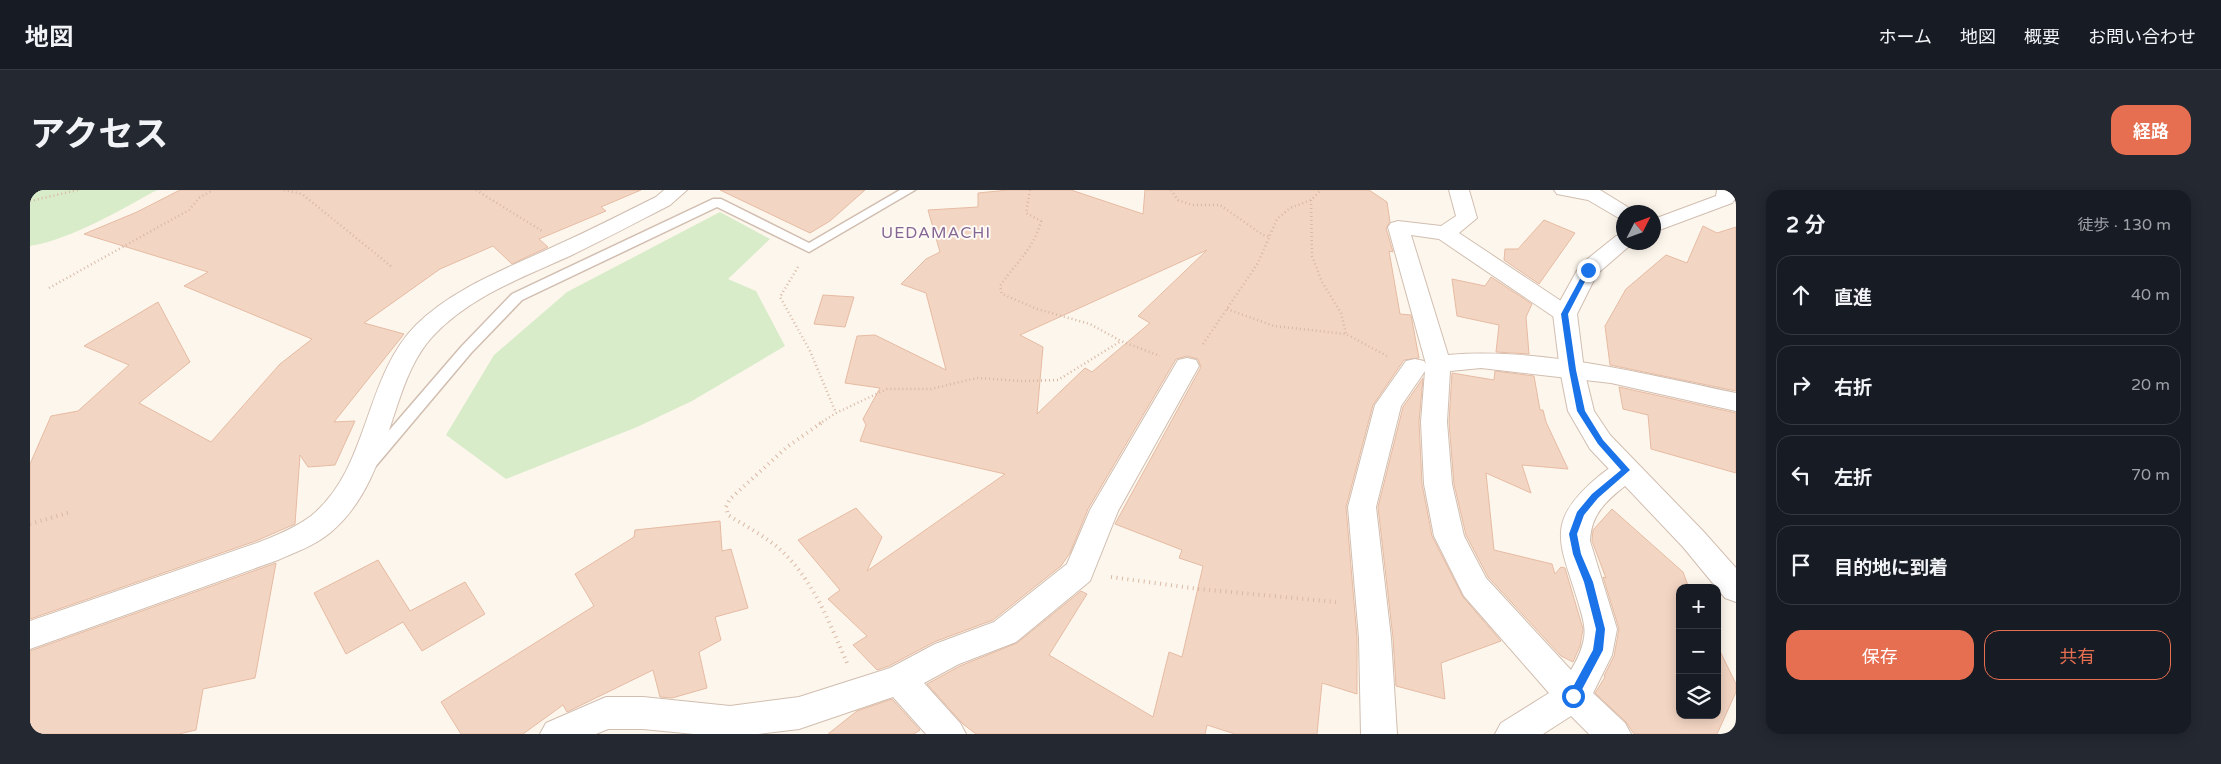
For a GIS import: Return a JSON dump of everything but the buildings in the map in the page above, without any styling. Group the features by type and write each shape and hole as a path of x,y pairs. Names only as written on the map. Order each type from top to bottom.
{"street":[{"path":"30,635 231,564 307,533 333,513 360,474 388,395 409,350 428,324 480,291 571,248 662,201 677,190"},
{"path":"1445,233 1467,218 1459,190"},
{"path":"1564,190 1591,193 1616,208"},
{"path":"1661,223 1725,199 1727,190"},
{"path":"1565,314 1445,233 1398,227 1426,366 1434,422 1438,484 1448,536 1475,586 1573,696 1613,734"},
{"path":"1616,247 1588,270 1565,314 1572,370 1581,411 1600,442 1693,539 1736,589"},
{"path":"1379,734 1372,605 1362,507 1388,405 1426,366 1481,360 1572,370 1611,375 1736,402"},
{"path":"558,734 606,713 643,713 730,722 800,712 899,680 947,654 1005,632 1079,572 1104,510 1187,366"},
{"path":"1513,734 1573,696 1598,650 1601,629 1588,582 1577,554 1573,534 1580,514 1595,496 1626,470"},
{"path":"899,680 948,734"}],"lane":[{"path":"360,474 466,350 517,297 717,202 809,248 909,190"}],"path":[{"path":"30,201 78,190"},
{"path":"49,288 189,210 199,198 213,190"},
{"path":"284,190 302,194 392,267"},
{"path":"476,190 571,248"},
{"path":"1030,190 1026,213 1041,221 1040,231 1030,250 1010,270 1000,286 1002,294 1037,308 1090,324 1120,341 1187,366 1258,263 1277,219 1290,208 1311,200 1321,190"},
{"path":"1171,190 1178,200 1192,205 1220,205 1263,235 1270,236"},
{"path":"1311,200 1312,256 1322,282 1340,313 1346,334"},
{"path":"809,248 780,297 810,351 836,413"},
{"path":"1227,309 1274,326 1346,334 1379,353 1426,366"},
{"path":"861,693 820,605 802,575 778,548 728,515 726,507 730,499 787,447 836,413 887,389 931,389 977,378 1022,382 1058,380 1120,341"},
{"path":"30,524 71,512"},
{"path":"1079,572 1200,589 1372,605"}],"green space":[{"path":"30,190 157,190 112,215 79,230 30,246"},
{"path":"720,212 770,239 728,279 756,291 785,346 692,401 637,427 506,479 446,435 494,355 567,292"}],"district":[{"name":"UEDAMACHI","path":"936,232"}],"route":[{"path":"1573,696 1598,650 1601,629 1588,582 1577,554 1573,534 1580,514 1595,496 1626,470 1600,442 1581,411 1572,370 1564,320 1576,290 1588,270"}]}
